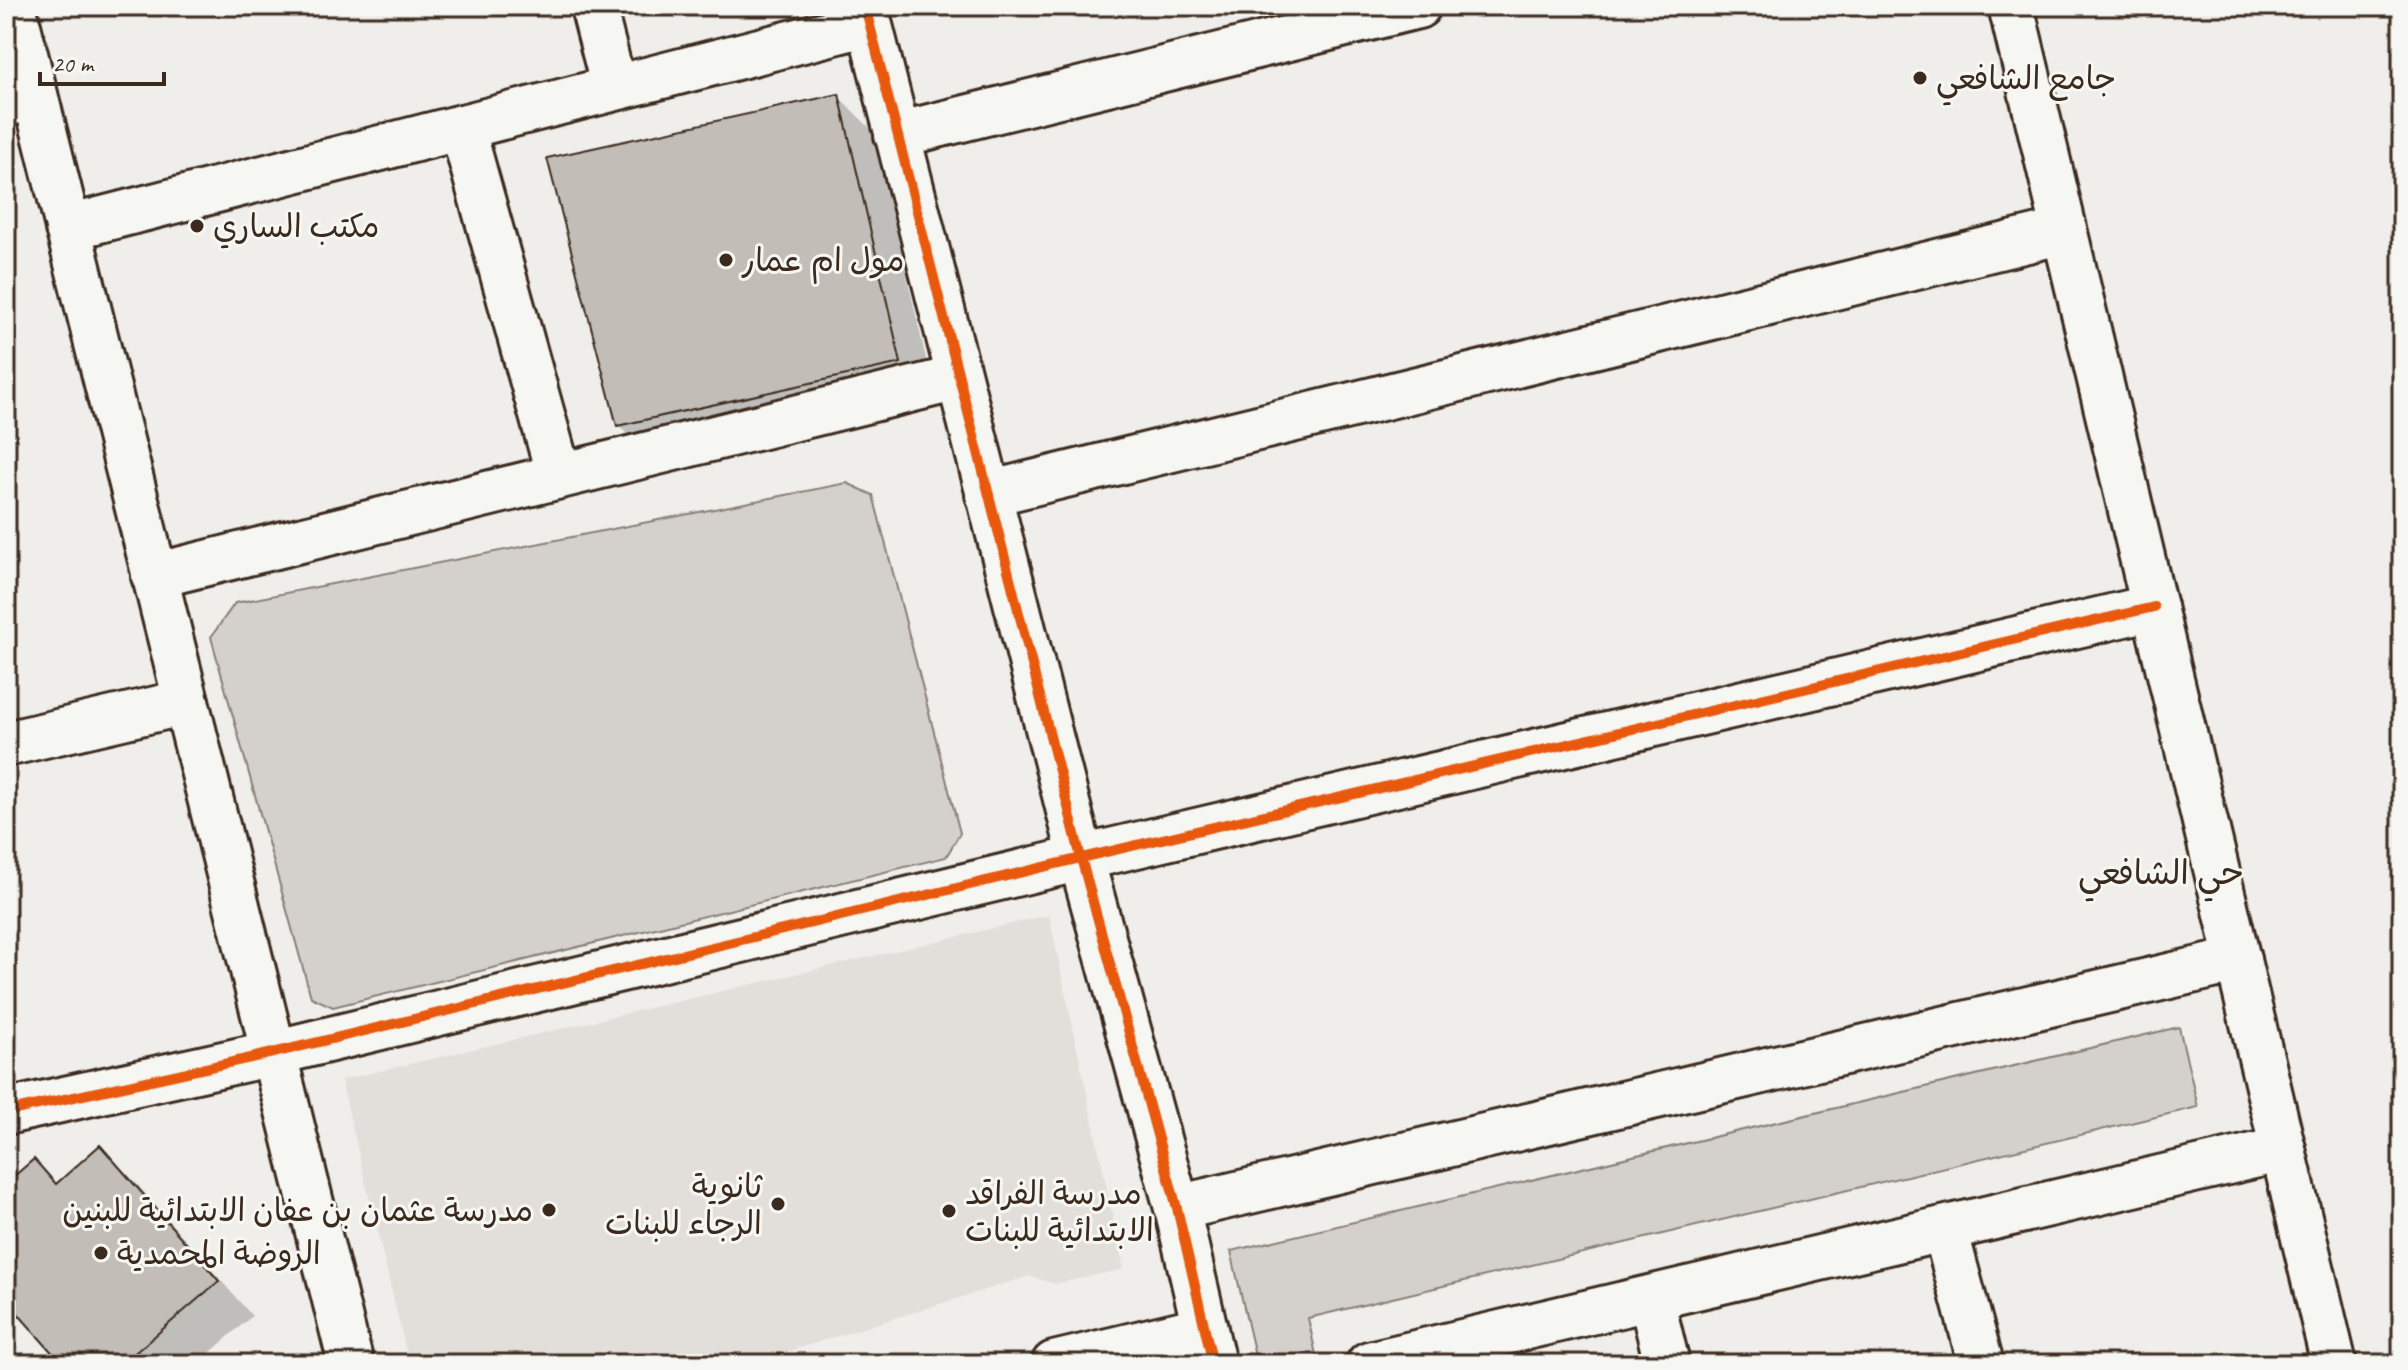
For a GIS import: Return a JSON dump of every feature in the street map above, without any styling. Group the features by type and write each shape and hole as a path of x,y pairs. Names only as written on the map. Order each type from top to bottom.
{"street":[{"path":"13,6 21,100 68,228 351,1364"},
{"path":"593,6 614,88"},
{"path":"897,135 1418,6"},
{"path":"2011,6 2334,1364"},
{"path":"68,228 614,88 867,14 1081,858 1177,1208 1209,1346 1054,1364"},
{"path":"462,127 559,476"},
{"path":"988,494 2064,231"},
{"path":"154,576 958,378"},
{"path":"6,1112 273,1053 1081,858 2154,607"},
{"path":"6,744 186,702"},
{"path":"1177,1208 2238,960"},
{"path":"1369,1364 2283,1149"},
{"path":"1945,1229 1981,1364"},
{"path":"1651,1298 1667,1364"}],"shaded area":[{"path":"847,483 873,495 960,833 946,857 333,1007 311,997 211,637 235,603"},
{"path":"1049,915 1124,1269 1055,1284 1029,1276 748,1364 409,1364 341,1080"},
{"path":"2179,1027 2198,1107 1308,1318 1318,1364 1257,1364 1231,1251"}],"building":[{"name":"مول ام عمار","path":"839,94 901,363 617,426 547,158"},
{"name":"الروضة المحمدية","path":"100,1145 219,1281 122,1364 62,1364 6,1300 6,1226 11,1222 6,1216 6,1183 34,1159 56,1184"}],"cycle path":[{"path":"865,6 1081,858 1177,1208 1213,1364"},
{"path":"6,1112 273,1053 1081,858 2154,607"}],"place":[{"name":"جامع الشافعي","path":"1920,78"},
{"name":"مكتب الساري","path":"197,226"},
{"name":"مول ام عمار","path":"726,260"},
{"name":"ثانوية الرجاء للبنات","path":"778,1204"},
{"name":"مدرسة عثمان بن عفان الابتدائية للبنين","path":"549,1210"},
{"name":"مدرسة الفراقد الابتدائية للبنات","path":"949,1211"},
{"name":"الروضة المحمدية","path":"101,1253"}],"district":[{"name":"حي الشافعي","path":"2161,872"}]}
